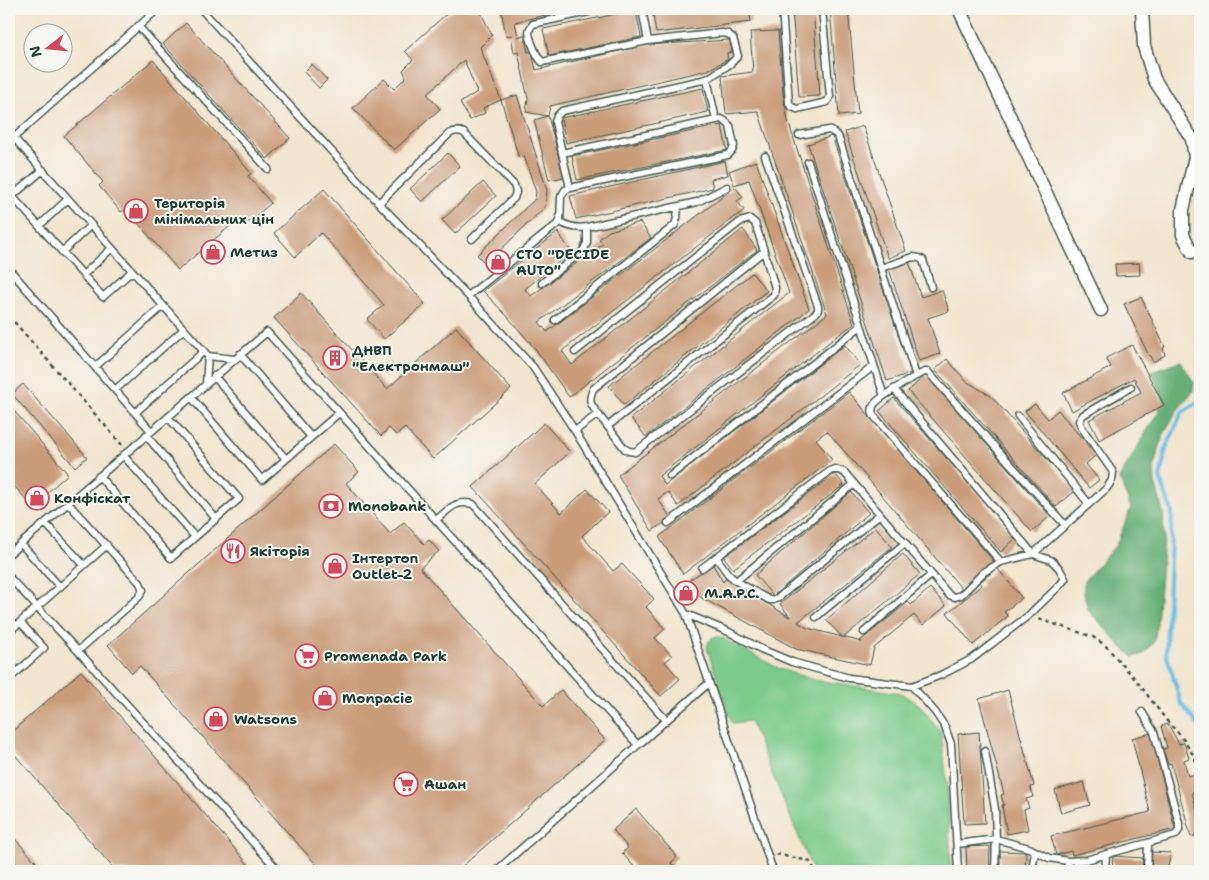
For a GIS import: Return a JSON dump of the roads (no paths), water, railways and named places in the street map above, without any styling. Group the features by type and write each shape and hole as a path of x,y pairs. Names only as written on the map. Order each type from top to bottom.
{"street":[{"path":"959,9 1100,310"},
{"path":"1142,9 1144,46 1154,79 1192,139 1195,157 1184,210 1184,234 1192,252"}],"lane":[{"path":"158,9 11,140 43,170 206,354 234,359"},
{"path":"201,9 532,367 576,431 686,614 773,871"},
{"path":"570,188 555,122 557,116 562,111 707,78 730,64 738,56 733,38 728,34 722,33 648,41 542,62 538,58 529,34 533,24 602,9"},
{"path":"642,9 648,41"},
{"path":"782,9 789,103 797,109 827,102 830,97 822,9"},
{"path":"138,26 268,169"},
{"path":"707,78 716,120"},
{"path":"468,296 560,222 561,197 565,190 728,155 734,146 730,126 721,119 562,153"},
{"path":"799,136 829,130 838,136 916,376"},
{"path":"379,203 449,134 453,131 459,131 464,133 514,185 516,192 514,198 472,239"},
{"path":"764,251 593,389 590,404 625,449 635,452 818,310 765,156"},
{"path":"808,162 884,396"},
{"path":"43,170 12,196 103,297 132,271"},
{"path":"560,222 570,227 587,227 697,202 727,187"},
{"path":"39,226 68,199"},
{"path":"555,320 675,226 678,207"},
{"path":"576,352 740,222 750,219 755,223 775,288 774,295 608,426"},
{"path":"62,252 91,225"},
{"path":"542,283 583,251 587,244 587,227"},
{"path":"83,275 112,248"},
{"path":"881,268 913,257 919,258 923,260 931,287"},
{"path":"9,269 135,413 148,433 216,519"},
{"path":"95,367 164,306"},
{"path":"670,476 861,326"},
{"path":"115,390 184,329"},
{"path":"9,554 267,332 638,745"},
{"path":"206,354 206,383"},
{"path":"135,413 206,354"},
{"path":"240,354 311,437"},
{"path":"668,523 874,366"},
{"path":"1001,562 873,415 871,409 874,404 916,376 928,372 1065,525"},
{"path":"214,376 286,459"},
{"path":"702,568 835,469 844,472 931,575 949,595 955,597 961,594 984,572 1001,562 1033,554 1107,488 1112,480 1113,472 1082,428 1080,420 1083,415 1131,387"},
{"path":"686,614 792,662 849,678 912,686 941,675 972,659 1029,615 1060,586 1065,579 1059,568 1051,560 1033,554 894,389"},
{"path":"191,397 262,480 339,413"},
{"path":"576,431 598,414"},
{"path":"1018,416 1089,504"},
{"path":"99,476 171,558 239,499 168,417"},
{"path":"125,453 195,537"},
{"path":"736,581 854,484"},
{"path":"436,520 455,504 463,502 473,504 666,720"},
{"path":"68,503 140,583 142,590 139,597 78,651"},
{"path":"716,557 728,574 736,581 769,600 773,600 778,598 880,514"},
{"path":"45,523 84,566"},
{"path":"816,617 905,543"},
{"path":"21,544 60,587"},
{"path":"9,632 107,545"},
{"path":"864,632 931,575"},
{"path":"9,577 38,606 279,871"},
{"path":"9,679 44,648 20,622"},
{"path":"496,871 709,683"},
{"path":"912,686 940,719 951,744 958,871"},
{"path":"957,844 996,839 1029,848 1049,858 1068,861 1086,860 1176,834 1179,824 1154,732 1142,712"},
{"path":"985,751 995,809 995,871"},
{"path":"1147,871 1148,843"},
{"path":"1032,871 1035,851"},
{"path":"1105,871 1106,854"},
{"path":"1067,871 1068,861"}],"waterway":[{"path":"1200,400 1182,413 1166,448 1160,478 1172,512 1166,653 1181,703 1200,726"}],"place":[{"name":"Територія мінімальних цін","path":"136,211"},
{"name":"Метиз","path":"213,252"},
{"name":"СТО \"DECIDE AUTO\"","path":"498,262"},
{"name":"ДНВП \"Електронмаш\"","path":"335,358"},
{"name":"Конфіскат","path":"37,498"},
{"name":"Monobank","path":"331,506"},
{"name":"Якіторія","path":"233,551"},
{"name":"Інтертоп Outlet-2","path":"335,566"},
{"name":"М.А.Р.С.","path":"686,593"},
{"name":"Promenada Park","path":"307,656"},
{"name":"Monpacie","path":"325,698"},
{"name":"Watsons","path":"216,719"},
{"name":"Ашан","path":"406,784"}]}
